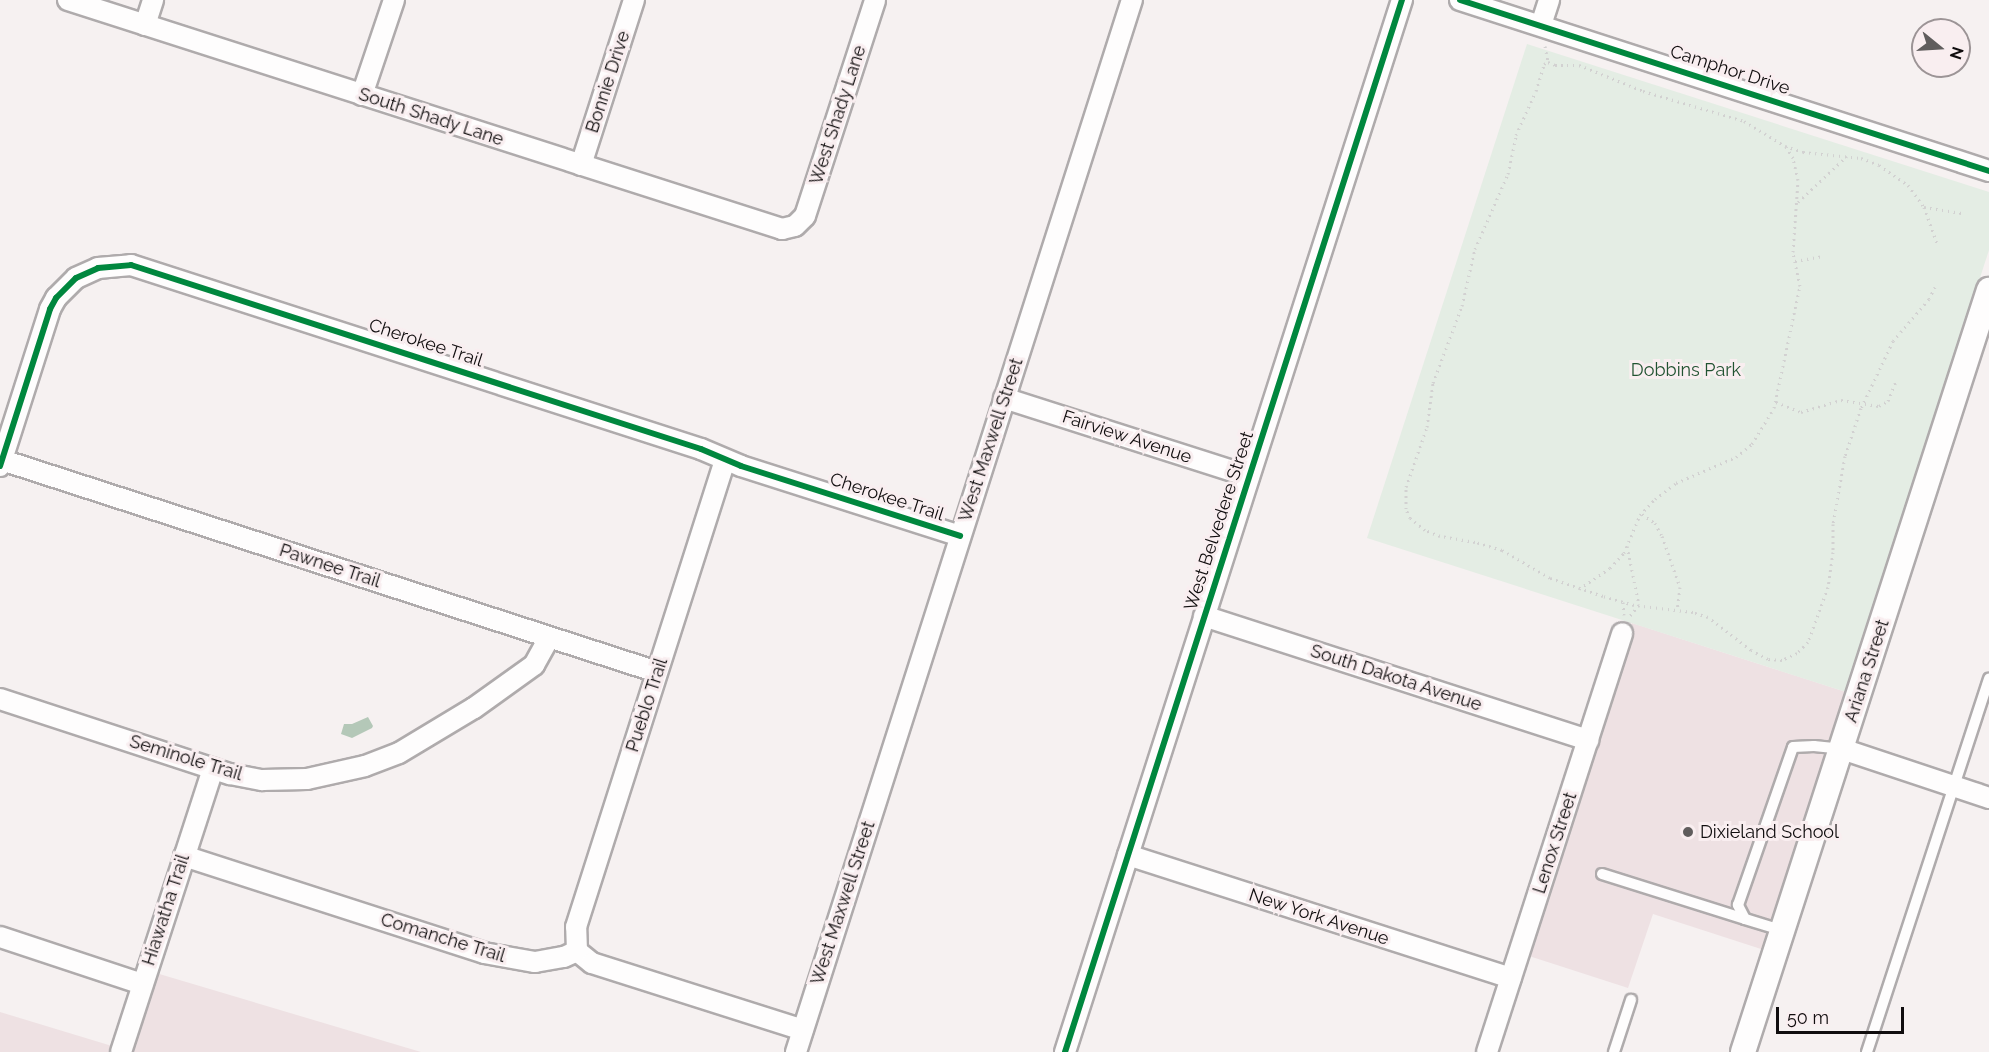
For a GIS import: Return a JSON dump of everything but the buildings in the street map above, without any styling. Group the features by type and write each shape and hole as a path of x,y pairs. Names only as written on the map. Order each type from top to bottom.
{"street":[{"name":"South Shady Lane","path":"68,0 782,230 795,226"},
{"path":"145,25 153,0"},
{"path":"362,95 394,0"},
{"name":"Bonnie Drive","path":"581,165 634,0"},
{"name":"West Shady Lane","path":"795,226 807,210 875,0"},
{"name":"West Maxwell Street","path":"796,1052 1132,0"},
{"name":"West Belvedere Street","path":"1065,1052 1402,0"},
{"name":"Camphor Drive","path":"1460,0 1989,171"},
{"path":"1541,25 1549,0"},
{"name":"Cherokee Trail","path":"1,463 50,309 56,298 76,278 98,268 131,265 701,449 725,460 960,536"},
{"name":"Ariana Street","path":"1743,1052 1989,290"},
{"name":"Fairview Avenue","path":"1004,398 1249,476"},
{"name":"Pueblo Trail","path":"577,951 576,927 725,460"},
{"name":"Pawnee Trail","path":"1,463 657,672"},
{"name":"South Dakota Avenue","path":"1204,616 1588,740"},
{"name":"Lenox Street","path":"1487,1052 1622,633"},
{"name":"Seminole Trail","path":"0,699 213,769 262,780 291,780 365,766 391,756 474,708 534,665 549,638"},
{"path":"1842,749 1989,798"},
{"name":"Hiawatha Trail","path":"121,1052 141,984 213,769"},
{"name":"New York Avenue","path":"1128,855 1511,978"},
{"name":"Comanche Trail","path":"184,856 484,953 535,962 564,957 577,951"},
{"path":"0,937 141,984"},
{"path":"577,951 592,963 803,1030"}],"lane":[{"path":"1867,1052 1989,678"},
{"path":"1745,919 1738,905 1793,747 1814,746 1842,749"},
{"path":"1602,874 1782,930"},
{"path":"1614,1052 1631,1000"}],"path":[{"path":"1935,286 1929,299 1893,341 1863,404 1845,456 1833,524 1828,587 1808,642 1797,653 1782,660 1768,659 1744,645 1708,617 1639,605 1579,589 1550,578 1502,550 1476,542 1440,536 1425,530 1410,518 1406,509 1406,487 1427,428 1433,383 1462,306 1475,249 1508,174 1516,135 1536,91 1544,64 1548,62 1556,65 1579,64 1598,70 1643,91 1744,121 1785,146 1803,152 1847,156 1879,165 1908,185 1924,207 1938,246"},
{"path":"1579,589 1610,568 1627,545 1642,514 1676,483 1729,461 1752,444 1776,402 1800,286 1795,261 1793,231 1798,180 1793,158 1785,146"},
{"path":"1797,204 1847,156"},
{"path":"1924,207 1962,213"},
{"path":"1795,261 1824,256"},
{"path":"1776,402 1801,412 1841,400 1879,406 1888,401 1896,381"},
{"path":"1642,514 1655,524 1662,536 1680,587 1677,610"},
{"path":"1627,545 1639,605"},
{"path":"1622,633 1631,613 1639,605"}],"shaded area":[{"name":"Dixieland School","path":"1632,623 1846,692 1842,749 1761,949 1653,914 1628,988 1529,956"},
{"path":"368,717 372,728 352,738 341,734 344,724 352,724"},
{"path":"156,973 421,1052 132,1052"},
{"path":"0,1012 112,1046 110,1052 0,1052"}],"green space":[{"name":"Dobbins Park","path":"1527,44 1989,192 1989,250 1846,692 1367,538"}],"cycle path":[{"path":"1065,1052 1402,0"},
{"path":"1460,0 1989,171"},
{"path":"0,466 50,309 56,298 76,278 98,268 131,265 701,449 741,466 960,536"}],"place":[{"name":"Dixieland School","path":"1688,832"}]}
